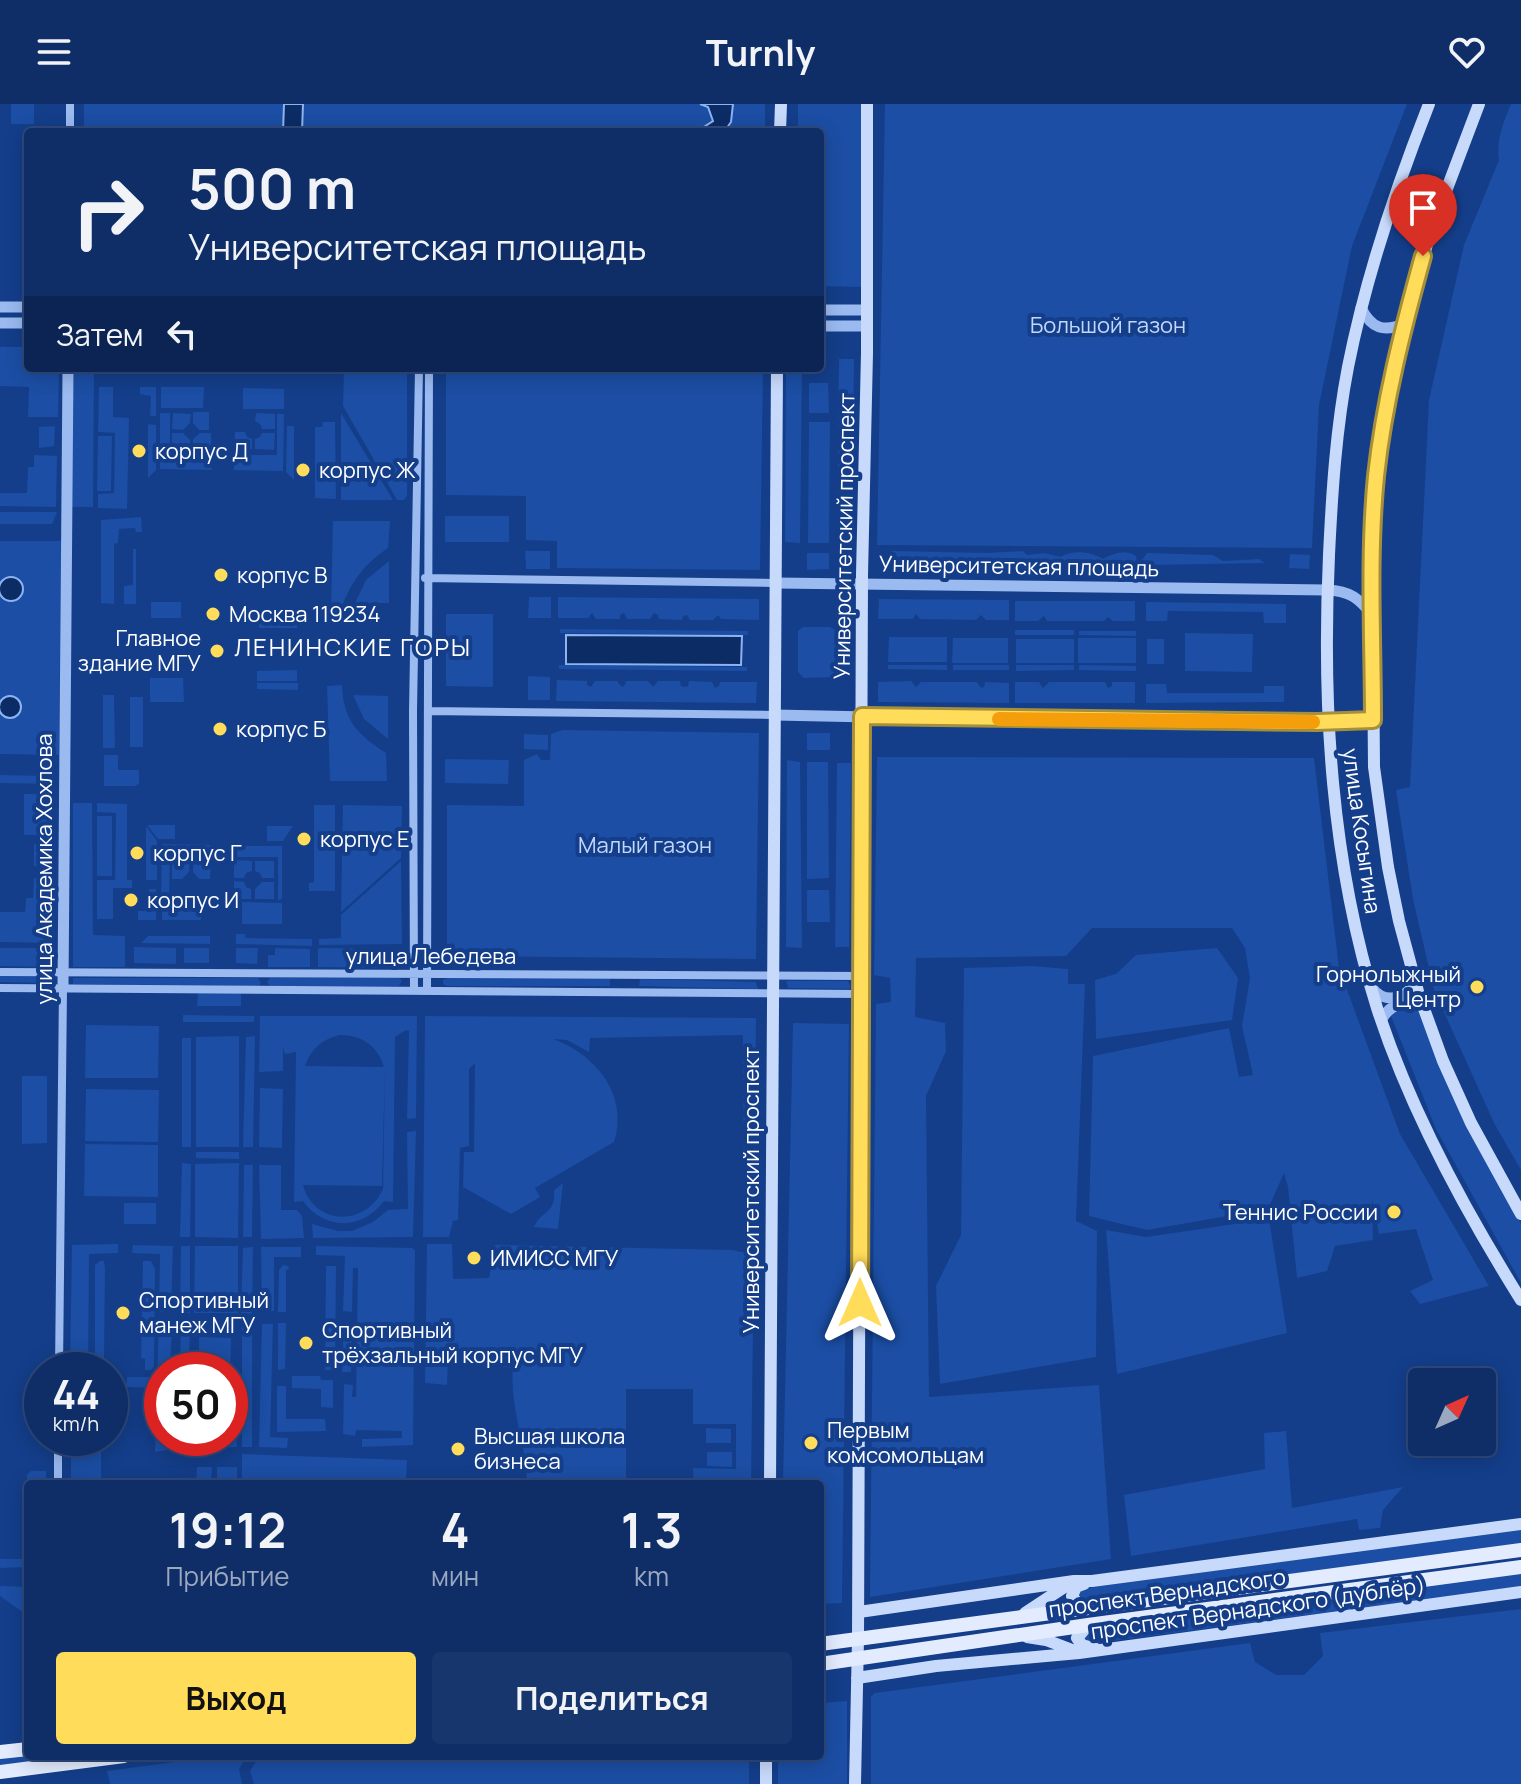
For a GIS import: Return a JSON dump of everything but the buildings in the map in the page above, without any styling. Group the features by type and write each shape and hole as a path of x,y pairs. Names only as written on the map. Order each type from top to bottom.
{"main road":[{"path":"780,128 781,104"},
{"name":"Университетский проспект","path":"855,1784 859,1612 862,584 867,104"},
{"name":"улица Косыгина","path":"1429,104 1392,199 1361,308 1339,431 1327,590 1327,722 1343,862 1357,932 1382,1019 1432,1141 1521,1300"},
{"name":"улица Косыгина","path":"1479,104 1429,236 1384,418 1372,535 1374,767 1399,921 1424,1008 1443,1061 1471,1123 1521,1214"},
{"name":"Университетский проспект","path":"770,1480 777,372"},
{"path":"859,1612 1521,1524"},
{"name":"проспект Вернадского","path":"824,1643 1521,1550"},
{"name":"проспект Вернадского","path":"824,1663 1521,1567"},
{"path":"1011,1619 1036,1608 1074,1581"},
{"path":"1089,1608 1078,1604 1072,1596 1076,1587 1092,1581"},
{"path":"1021,1589 1089,1608"},
{"name":"проспект Вернадского (дублёр)","path":"857,1678 936,1666 1079,1653 1521,1592"},
{"path":"1088,1625 1078,1633 1079,1642 1099,1649"},
{"path":"1016,1636 1046,1640 1079,1653"},
{"path":"936,1666 955,1644"},
{"path":"0,1752 24,1749"},
{"path":"766,1760 766,1784"},
{"path":"0,1772 48,1761"}],"street":[{"path":"70,104 70,128"},
{"path":"0,307 24,307"},
{"path":"1361,308 1374,325 1391,330 1405,324"},
{"path":"824,310 867,310"},
{"path":"0,323 24,323"},
{"path":"824,326 867,326"},
{"path":"1356,332 1367,326 1391,332 1400,345"},
{"name":"улица Академика Хохлова","path":"59,1352 68,372"},
{"path":"414,990 419,372"},
{"path":"427,990 429,372"},
{"name":"Университетская площадь","path":"415,578 1327,590 1353,594 1373,616"},
{"path":"428,711 1327,722 1373,720"},
{"name":"улица Лебедева","path":"0,972 861,976"},
{"path":"264,973 264,989"},
{"path":"629,991 624,982 630,975"},
{"path":"1372,988 1378,996 1388,999 1406,994 1415,980"},
{"name":"улица Лебедева","path":"0,988 861,994"},
{"path":"1382,1019 1392,1007 1411,1001 1424,1008"},
{"path":"58,1456 58,1480"}],"green space":[{"path":"11,104 34,104 34,124 11,124"},
{"path":"84,104 765,104 765,128 84,128"},
{"path":"798,104 861,104 861,287 824,286 824,128 798,128"},
{"name":"Большой газон","path":"885,104 1407,104 1352,246 1319,405 1312,548 877,545"},
{"path":"1511,104 1521,104 1521,1170 1494,1123 1434,990 1413,899 1396,790 1410,787 1429,400 1464,245 1499,160 1499,139"},
{"path":"0,347 24,347 24,372 59,372 58,417 28,417 29,387 0,386"},
{"path":"839,359 854,359 852,543 837,543"},
{"path":"72,372 94,372 93,507 71,507"},
{"path":"344,372 407,372 407,496 404,500 397,500 343,406"},
{"path":"446,372 763,372 760,570 557,568 557,541 526,540 526,496 446,495"},
{"path":"786,372 802,372 800,543 785,542"},
{"path":"809,383 828,383 829,413 809,413"},
{"path":"99,387 113,387 113,417 129,418 127,509 98,508 98,494 114,493 115,433 98,432"},
{"path":"140,387 156,387 156,416 150,416 151,396 140,394"},
{"path":"161,387 204,387 203,408 161,408"},
{"path":"243,388 284,389 284,409 243,409"},
{"path":"193,412 209,412 209,430 199,430 193,423"},
{"path":"160,413 170,413 170,453 211,453 212,470 160,469"},
{"path":"173,413 191,414 190,423 183,430 172,429"},
{"path":"256,413 275,414 275,429 262,429 255,421"},
{"path":"341,413 393,500 341,500"},
{"path":"277,414 284,414 283,471 234,470 234,455 277,455"},
{"path":"323,422 335,422 336,499 315,498 315,427 322,427"},
{"path":"809,422 830,422 829,543 808,543"},
{"path":"148,424 156,425 156,470 148,478"},
{"path":"55,426 54,446 39,448 39,427"},
{"path":"287,426 294,426 294,480 286,472"},
{"path":"235,432 245,432 252,439 252,449 234,449"},
{"path":"172,433 183,433 190,440 190,449 172,449"},
{"path":"200,433 211,433 211,449 193,449 193,439"},
{"path":"262,433 275,433 274,450 255,449 255,439"},
{"path":"98,436 112,436 111,491 97,491"},
{"path":"34,455 57,456 56,507 0,506 0,493 27,493 28,467 34,467"},
{"path":"0,512 57,512 52,524 0,524"},
{"path":"445,516 509,516 509,542 445,542"},
{"path":"141,517 142,532 136,532 135,528 119,529 118,543 114,544 114,604 101,603 101,520"},
{"path":"333,521 390,521 388,548 358,576 340,612 331,612"},
{"path":"0,541 61,541 59,755 0,754"},
{"path":"133,549 136,549 136,604 124,604 124,586 133,585"},
{"path":"525,551 550,551 550,569 526,569"},
{"path":"892,551 1023,551 1027,555 1044,553 1061,557 1082,552 1103,559 1124,552 1136,556 1137,564 885,562 885,557"},
{"path":"807,553 829,553 829,569 807,570"},
{"path":"1147,553 1213,555 1223,561 1259,559 1265,563 1146,565 1142,560"},
{"path":"1290,554 1310,555 1309,569 1289,568"},
{"path":"389,561 389,603 355,603 366,580"},
{"path":"529,597 551,597 551,618 528,618"},
{"path":"558,597 759,599 759,620 721,619 718,615 713,620 690,620 687,615 682,620 659,619 654,613 650,619 627,619 624,613 620,619 596,619 592,613 588,618 558,618"},
{"path":"879,599 1009,600 1009,620 986,620 981,615 976,620 920,619 916,614 913,619 878,619"},
{"path":"1015,601 1135,601 1135,621 1113,621 1108,617 1104,621 1047,621 1044,616 1038,621 1015,621"},
{"path":"151,602 181,602 181,618 151,618"},
{"path":"1146,602 1286,604 1286,623 1264,623 1263,612 1168,611 1167,621 1146,621"},
{"path":"446,614 493,614 493,687 446,686"},
{"path":"259,616 297,617 297,628 259,628"},
{"path":"803,627 830,627 837,631 838,671 832,677 804,678 798,672 798,631"},
{"path":"560,629 748,631 748,635 560,633"},
{"path":"1015,630 1074,630 1074,635 1015,635"},
{"path":"1079,631 1136,631 1136,636 1079,635"},
{"path":"1185,633 1253,634 1252,672 1185,671"},
{"path":"889,637 947,637 947,662 888,662"},
{"path":"953,638 1008,638 1008,663 952,663"},
{"path":"1078,638 1136,638 1136,663 1078,663"},
{"path":"1016,639 1074,639 1074,663 1016,663"},
{"path":"1147,639 1164,639 1164,664 1147,664"},
{"path":"559,665 747,667 747,671 559,669"},
{"path":"888,665 947,665 947,670 888,669"},
{"path":"953,665 1009,665 1009,670 953,670"},
{"path":"1016,665 1074,665 1074,670 1016,671"},
{"path":"1079,665 1136,666 1136,671 1079,670"},
{"path":"297,670 297,681 257,681 257,671"},
{"path":"528,676 550,677 550,700 528,700"},
{"path":"150,678 183,678 184,702 150,702"},
{"path":"557,680 587,681 591,687 595,681 617,681 622,687 626,681 648,681 653,687 658,681 680,681 684,687 688,686 689,681 712,682 715,688 720,682 757,682 756,703 556,701"},
{"path":"911,681 916,687 921,682 977,682 981,688 985,682 1009,683 1009,703 878,702 878,682"},
{"path":"1015,682 1039,682 1043,688 1049,682 1105,682 1108,688 1112,682 1135,682 1135,703 1015,703"},
{"path":"257,683 298,683 298,690 257,689"},
{"path":"1146,684 1166,684 1167,693 1264,693 1264,686 1284,686 1284,702 1146,703"},
{"path":"342,685 345,708 354,725 367,740 386,753 387,781 330,781 327,686"},
{"path":"103,695 114,695 115,748 103,748"},
{"path":"353,695 388,696 388,739 364,719"},
{"path":"130,697 143,697 143,747 130,747"},
{"name":"Малый газон","path":"563,730 759,733 756,959 447,956 447,805 524,806 524,760 537,754 541,760 550,760 551,734"},
{"path":"807,733 830,733 830,750 807,750"},
{"path":"524,734 548,735 548,750 524,749"},
{"path":"104,755 118,755 118,770 139,770 139,784 104,786"},
{"path":"877,757 1314,758 1339,968 1400,1134 1489,1286 1420,1304 1410,1291 1433,1280 1416,1229 1379,1234 1372,1198 1373,1240 1335,1246 1327,1271 1297,1278 1284,1173 1268,1209 1147,1230 1089,1216 1093,1056 1229,1028 1239,1077 1253,1075 1242,1026 1250,978 1245,948 1232,928 1092,928 1066,956 916,958 915,1017 945,1023 946,1051 926,1096 929,1397 1099,1385 1111,1559 870,1597 876,1004 891,1002 890,978 874,975"},
{"path":"445,759 509,760 508,784 445,783"},
{"path":"787,760 800,762 802,948 786,947"},
{"path":"807,762 828,762 829,878 807,879"},
{"path":"837,763 851,763 849,947 835,947"},
{"path":"0,775 50,776 49,784 0,783"},
{"path":"24,794 51,794 51,835 24,835"},
{"path":"73,803 92,803 93,935 125,936 125,967 73,967"},
{"path":"97,803 127,804 127,880 132,880 132,888 113,888 113,919 97,919 97,880 115,880 116,813 97,812"},
{"path":"314,805 335,805 335,891 309,891 309,883 314,882"},
{"path":"343,805 402,806 401,858 341,912"},
{"path":"97,816 112,816 112,876 97,876"},
{"path":"147,825 175,825 175,839 158,839"},
{"path":"146,826 157,841 157,880 146,880"},
{"path":"267,826 293,826 283,841 267,841"},
{"path":"34,844 50,844 48,866 34,866"},
{"path":"162,844 211,845 211,856 170,856 169,897 161,897"},
{"path":"234,846 282,846 282,899 278,900 278,857 234,857"},
{"path":"172,859 190,859 189,872 182,879 172,879"},
{"path":"193,859 211,860 210,879 199,879 193,872"},
{"path":"234,860 252,861 252,871 246,873 244,878 234,878"},
{"path":"255,861 274,861 274,878 262,878 255,871"},
{"path":"401,861 402,944 319,945 319,939 341,938 341,915"},
{"path":"34,878 50,879 49,943 0,942 0,912 25,912 26,898 33,898"},
{"path":"234,881 244,882 251,889 251,899 234,899"},
{"path":"262,882 274,882 274,899 255,899 255,889"},
{"path":"149,889 156,889 156,920 138,920 138,911 148,911"},
{"path":"807,890 829,890 830,922 807,922"},
{"path":"162,902 201,902 201,920 162,920"},
{"path":"242,902 282,903 282,924 242,924"},
{"path":"236,934 245,934 245,938 312,939 312,946 236,944"},
{"path":"148,936 210,936 210,944 141,943"},
{"path":"134,947 176,948 176,964 134,963"},
{"path":"0,948 50,948 49,967 0,966"},
{"path":"184,948 209,948 209,963 184,963"},
{"path":"236,948 258,948 257,964 236,963"},
{"path":"275,948 310,949 310,967 268,967 268,955 275,955"},
{"path":"318,948 402,949 402,968 318,967"},
{"path":"1217,948 1238,978 1232,1020 1096,1039 1095,980 1116,974 1136,955"},
{"path":"1032,966 1068,969 1068,984 1085,984 1076,1221 1097,1231 1096,1357 940,1384 936,1286 961,1235 964,968"},
{"path":"0,975 46,975 48,979 47,983 0,982"},
{"path":"73,978 258,978 261,983 259,986 73,984"},
{"path":"270,978 402,980 399,986 270,986 267,982"},
{"path":"610,978 610,986 447,986 443,980"},
{"path":"640,979 756,982 758,989 639,986"},
{"path":"786,981 848,981 851,987 788,988"},
{"path":"198,993 241,993 241,1006 197,1006"},
{"path":"1416,1002 1479,1149 1521,1224 1521,1283 1436,1129 1391,1016 1391,1013"},
{"path":"183,1015 254,1016 254,1022 183,1022"},
{"path":"260,1016 417,1016 416,1118 407,1119 409,1031 395,1037 393,1202 384,1201 365,1218 343,1223 321,1217 303,1201 294,1202 296,1052 285,1054 283,1048 283,1071 259,1072","holes":["340,1035 368,1043 378,1053 384,1067 305,1066 318,1046","385,1068 383,1189 365,1210 341,1217 329,1214 309,1199 303,1185 382,1186"]},
{"path":"425,1016 756,1018 754,1245 744,1245 743,1035 590,1038 589,1052 567,1040 553,1039 582,1055 605,1078 617,1108 614,1142 535,1188 540,1197 511,1214 463,1187 464,1152 474,1152 475,1063 469,1069 469,1146 460,1148 458,1220 453,1221 449,1237 423,1237"},
{"path":"793,1023 849,1024 842,1603 824,1604 824,1480 783,1480"},
{"path":"86,1025 159,1026 158,1078 85,1078"},
{"path":"239,1036 239,1147 196,1147 196,1037"},
{"path":"255,1036 253,1147 243,1147 246,1037"},
{"path":"182,1038 191,1038 191,1147 182,1147"},
{"path":"22,1076 47,1076 47,1143 22,1144"},
{"path":"260,1088 283,1089 282,1148 259,1147"},
{"path":"86,1089 159,1090 158,1142 85,1141"},
{"path":"416,1131 413,1237 313,1238 312,1224 338,1231 352,1231 373,1222 388,1210 408,1209 407,1132"},
{"path":"85,1144 158,1145 158,1197 84,1196"},
{"path":"196,1152 239,1152 239,1159 196,1158"},
{"path":"182,1163 191,1164 190,1237 180,1237"},
{"path":"239,1163 238,1238 195,1237 195,1164"},
{"path":"244,1165 253,1165 252,1237 243,1237"},
{"path":"259,1165 281,1165 281,1210 297,1210 302,1216 304,1238 261,1239"},
{"path":"563,1183 558,1229 534,1227 553,1204 554,1190"},
{"path":"124,1203 156,1203 156,1224 124,1224"},
{"path":"1269,1219 1287,1333 1117,1374 1106,1230 1146,1237"},
{"path":"118,1244 118,1253 89,1254 88,1352 70,1352 72,1245"},
{"path":"427,1244 452,1244 453,1279 489,1278 495,1245 754,1250 751,1480 694,1480 693,1468 736,1469 736,1424 693,1424 693,1389 626,1389 626,1480 527,1480 512,1383 513,1368 448,1359 447,1385 425,1383"},
{"path":"133,1245 173,1246 171,1311 159,1312 160,1254 132,1253"},
{"path":"181,1246 190,1246 190,1313 180,1313"},
{"path":"195,1246 238,1246 238,1313 194,1313"},
{"path":"316,1246 415,1250 413,1445 362,1447 362,1439 402,1438 402,1431 356,1430 355,1436 343,1434 344,1384 353,1385 352,1397 356,1397 358,1268 353,1268 352,1312 343,1311 345,1256 316,1255"},
{"path":"253,1247 252,1314 241,1313 243,1248"},
{"path":"261,1247 301,1247 301,1257 274,1257 274,1311 262,1311"},
{"path":"104,1261 104,1352 95,1352 95,1265"},
{"path":"143,1261 151,1261 155,1269 154,1352 144,1352 144,1359 141,1358"},
{"path":"283,1265 289,1269 286,1270 286,1312 278,1312 279,1270"},
{"path":"326,1266 336,1266 335,1370 325,1370"},
{"path":"181,1321 190,1321 189,1352 180,1352"},
{"path":"242,1321 252,1321 252,1447 248,1447 248,1352 242,1352"},
{"path":"159,1323 172,1324 171,1352 158,1352"},
{"path":"278,1323 286,1323 285,1369 278,1370"},
{"path":"262,1324 273,1324 270,1437 288,1438 287,1448 259,1447"},
{"path":"344,1324 352,1325 351,1372 342,1372"},
{"path":"199,1337 231,1338 231,1352 199,1352"},
{"path":"292,1376 320,1376 321,1380 333,1380 333,1408 321,1407 321,1389 292,1388"},
{"path":"128,1377 144,1377 144,1388 128,1387"},
{"path":"277,1386 286,1386 286,1419 325,1419 326,1431 277,1432"},
{"path":"706,1428 731,1429 731,1443 706,1443"},
{"path":"1286,1431 1292,1508 1403,1487 1383,1510 1380,1528 1359,1530 1357,1519 1131,1556 1124,1495 1265,1469 1264,1433"},
{"path":"707,1452 732,1452 732,1467 707,1466"},
{"path":"71,1456 101,1456 101,1480 71,1480"},
{"path":"242,1456 407,1460 406,1480 242,1480"},
{"path":"197,1467 212,1467 211,1480 196,1480"},
{"path":"217,1467 237,1467 237,1480 217,1480"},
{"path":"31,1471 46,1471 46,1480 27,1480"},
{"path":"1521,1529 1521,1543 1083,1602 1076,1593 1086,1588"},
{"path":"0,1559 24,1559 24,1567 0,1568"},
{"path":"1521,1573 1521,1587 1089,1644 1086,1644 1082,1633 1084,1631"},
{"path":"0,1586 24,1587 24,1613 0,1596"},
{"path":"1521,1609 1521,1784 871,1784 871,1697 875,1693 1250,1643 1255,1662 1276,1675 1304,1675 1323,1656 1320,1633"},
{"path":"847,1701 847,1784 778,1784 778,1760 824,1760 824,1703"},
{"path":"24,1756 24,1760 49,1760 0,1767 0,1759"},
{"path":"189,1760 245,1760 239,1769 242,1784 110,1784 107,1771"},
{"path":"257,1760 749,1760 749,1784 254,1784 250,1771"}],"shaded area":[{"path":"284,104 303,104 302,128 283,128"},
{"path":"700,104 733,104 731,122 727,128 702,128 713,121 708,107"},
{"path":"11,577 20,580 23,589 20,598 11,601 2,598 -1,589 2,580"},
{"path":"566,635 742,636 741,665 566,664"},
{"path":"10,696 18,699 21,707 18,715 10,718 2,715 -1,707 2,699"}],"slow traffic":[{"path":"999,719 1313,722"}],"place":[{"name":"корпус Д","path":"139,451"},
{"name":"корпус Ж","path":"303,470"},
{"name":"корпус В","path":"221,575"},
{"name":"Москва 119234","path":"213,614"},
{"name":"Главное здание МГУ","path":"217,651"},
{"name":"корпус Б","path":"220,729"},
{"name":"корпус Е","path":"304,839"},
{"name":"корпус Г","path":"137,853"},
{"name":"корпус И","path":"131,900"},
{"name":"Горнолыжный Центр","path":"1477,987"},
{"name":"Теннис России","path":"1394,1212"},
{"name":"ИМИСС МГУ","path":"474,1258"},
{"name":"Спортивный манеж МГУ","path":"123,1313"},
{"name":"Спортивный трёхзальный корпус МГУ","path":"306,1343"},
{"name":"Первым комсомольцам","path":"811,1443"},
{"name":"Высшая школа бизнеса","path":"458,1449"}],"district":[{"name":"ЛЕНИНСКИЕ ГОРЫ","path":"353,648"}],"route":[{"path":"860,1303 862,716 902,719 1373,720 1372,535 1376,477 1384,418 1423,256"}]}
